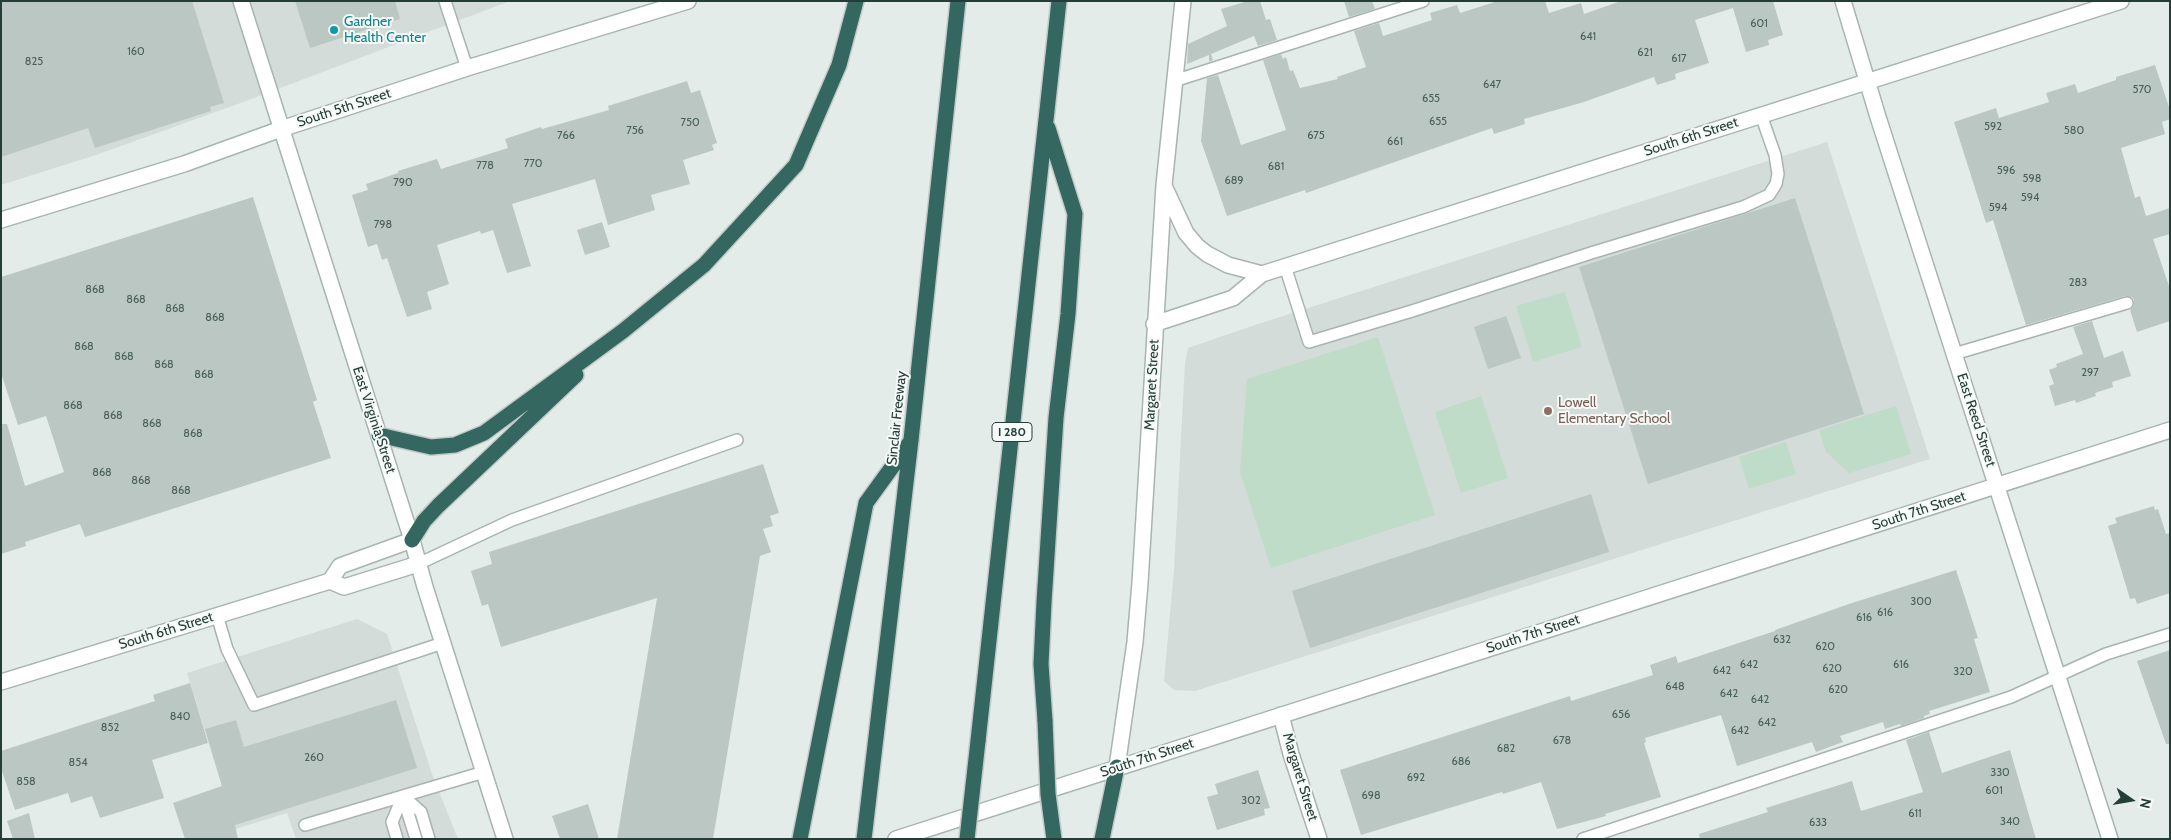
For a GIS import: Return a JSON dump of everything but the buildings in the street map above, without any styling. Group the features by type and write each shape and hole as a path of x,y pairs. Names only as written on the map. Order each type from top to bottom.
{"highway":[{"path":"379,435 431,447 455,445 484,433 623,332 704,265 796,165 839,65 856,1"},
{"name":"Sinclair Freeway","path":"864,839 911,440 958,1"},
{"name":"I 280","path":"967,839 1059,1"},
{"path":"1046,122 1075,214 1068,314 1056,418 1041,664 1048,794 1054,839"},
{"path":"412,540 424,521 438,506 623,332"},
{"path":"800,839 866,503 911,440"},
{"path":"1102,839 1117,768"}],"street":[{"name":"East Virginia Street","path":"241,1 505,839"},
{"name":"South 5th Street","path":"1,220 184,164 281,129 650,7 688,1"},
{"name":"Margaret Street","path":"1117,768 1134,652 1140,583 1154,324 1164,185 1183,1"},
{"name":"East Reed Street","path":"1843,1 2110,839"},
{"name":"South 6th Street","path":"1154,324 1233,298 1262,274 1285,266 2121,1"},
{"path":"1164,185 1186,233 1197,246 1207,254 1228,264 1262,274"},
{"name":"South 7th Street","path":"896,839 2170,430"},
{"name":"South 6th Street","path":"1,682 330,581 340,566 412,540"},
{"name":"South 6th Street","path":"330,581 344,587 418,564"},
{"name":"Margaret Street","path":"1281,715 1291,754 1319,839"}],"lane":[{"path":"445,1 467,68"},
{"path":"1174,81 1424,1"},
{"path":"1285,266 1309,342 1743,207 1769,194 1776,184 1778,174 1775,156 1761,115"},
{"path":"1954,354 2127,303"},
{"path":"418,564 512,520 737,440"},
{"path":"217,615 227,649 254,705 443,644"},
{"path":"1583,839 2011,697 2106,654 2170,634"},
{"path":"305,825 484,772"},
{"path":"397,839 392,822 402,796"},
{"path":"402,796 416,839"},
{"path":"402,796 421,812 430,839"}],"shaded area":[{"path":"1,1 510,1 246,101 96,155 1,185"},
{"name":"Lowell Elementary School","path":"1827,142 1930,459 1195,691 1174,690 1164,681 1174,570 1185,363 1188,348"},
{"path":"357,619 387,634 432,774 458,839 296,839 287,813 235,829 187,673"}],"green space":[{"path":"1565,292 1582,347 1533,362 1516,306"},
{"path":"1378,337 1435,515 1271,568 1240,472 1247,379"},
{"path":"1481,396 1508,478 1461,493 1435,412"},
{"path":"1896,406 1911,454 1849,473 1826,452 1819,430"},
{"path":"1786,442 1796,474 1749,489 1739,457"}],"place":[{"name":"Gardner Health Center","path":"334,30"},
{"name":"Lowell Elementary School","path":"1548,411"}]}
